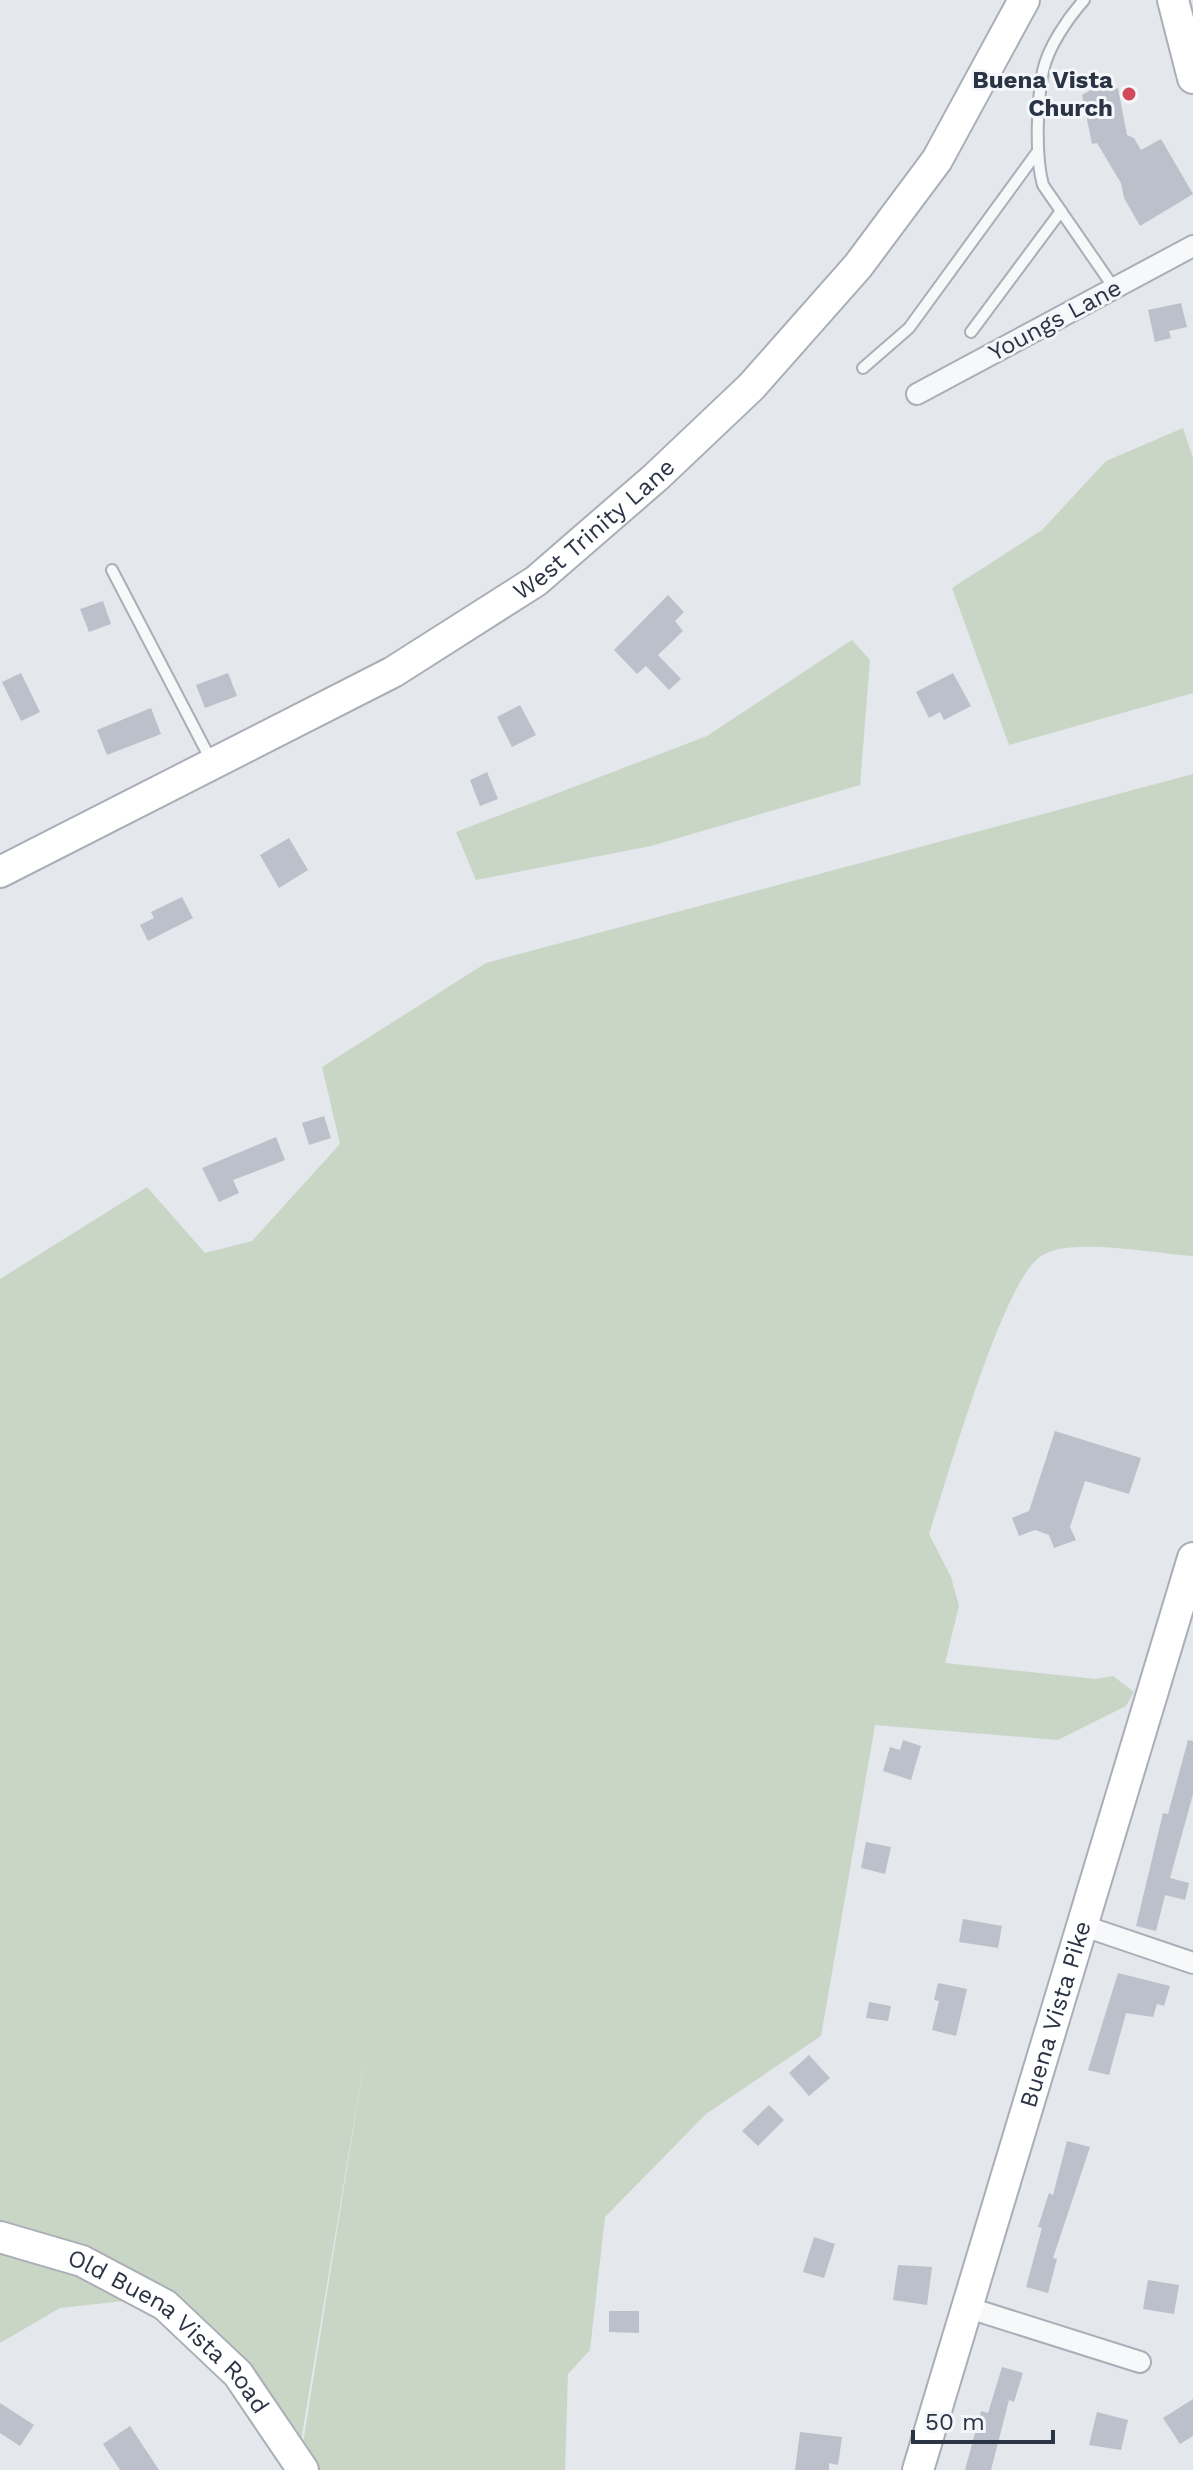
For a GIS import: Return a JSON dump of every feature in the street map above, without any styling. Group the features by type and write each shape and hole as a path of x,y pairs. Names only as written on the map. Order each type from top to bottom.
{"main road":[{"name":"West Trinity Lane","path":"0,872 393,672 536,581 656,477 751,387 858,266 937,160 1024,0"},
{"path":"1173,0 1193,78"},
{"name":"Buena Vista Pike","path":"918,2470 1193,1558"},
{"name":"Old Buena Vista Road","path":"0,2237 82,2261 165,2305 238,2374 303,2470"}],"street":[{"name":"Youngs Lane","path":"917,394 1193,246"},
{"path":"1081,1925 1193,1963"},
{"path":"966,2307 1140,2362"}],"lane":[{"path":"1084,0 1073,13 1043,70 1038,151 1043,185 1114,288"},
{"path":"863,368 909,328 1038,151"},
{"path":"971,332 1061,211"},
{"path":"112,570 213,763"}],"green space":[{"path":"1183,428 1193,458 1193,693 1009,745 952,588 1042,530 1106,461"},
{"path":"852,640 870,660 860,785 651,846 476,880 456,832 707,736"},
{"path":"1193,774 1193,1256 1072,1247 1041,1256 1026,1273 993,1341 929,1534 951,1577 959,1606 945,1663 1096,1679 1113,1676 1134,1692 1126,1706 1058,1740 875,1725 821,2036 706,2114 605,2217 590,2350 568,2374 565,2470 292,2470 300,2462 367,2043 298,2459 151,2298 60,2308 0,2343 0,1279 147,1187 205,1253 252,1241 340,1144 322,1067 486,963"}],"building":[{"path":"1107,81 1109,90 1118,88 1127,135 1134,138 1141,150 1161,139 1193,194 1140,226 1124,198 1121,183 1097,143 1092,144 1082,95"},
{"path":"1181,303 1187,327 1169,331 1171,338 1155,342 1148,310"},
{"path":"668,595 684,612 675,621 683,631 658,655 681,679 669,690 646,666 637,674 614,650"},
{"path":"103,601 111,624 89,632 80,609"},
{"path":"21,673 40,712 21,721 2,682"},
{"path":"228,673 237,696 205,708 196,685"},
{"path":"953,673 971,706 944,720 940,712 929,718 916,692"},
{"path":"520,705 536,735 512,747 497,717"},
{"path":"151,708 161,734 107,755 97,730"},
{"path":"487,772 498,799 480,806 470,780"},
{"path":"289,838 308,870 279,888 260,855"},
{"path":"182,897 193,918 148,941 140,925 154,918 151,912"},
{"path":"324,1116 331,1138 309,1145 302,1123"},
{"path":"276,1137 285,1160 233,1180 239,1193 219,1202 202,1168"},
{"path":"1055,1431 1141,1458 1129,1494 1085,1481 1070,1527 1076,1540 1054,1548 1049,1535 1035,1530 1019,1536 1012,1518 1029,1511"},
{"path":"903,1740 921,1746 911,1780 883,1771 890,1747 900,1750"},
{"path":"1188,1740 1193,1741 1193,1794 1170,1878 1189,1883 1185,1900 1165,1895 1156,1931 1136,1926 1163,1813 1168,1814"},
{"path":"866,1842 891,1847 885,1874 861,1868"},
{"path":"963,1919 1002,1926 998,1948 959,1942"},
{"path":"1118,1973 1170,1986 1164,2006 1157,2004 1153,2017 1126,2013 1109,2075 1088,2070"},
{"path":"938,1983 967,1989 956,2036 932,2030 939,2001 934,2000"},
{"path":"869,2002 891,2006 888,2021 866,2018"},
{"path":"809,2055 830,2078 809,2096 789,2073"},
{"path":"769,2105 784,2120 758,2146 742,2131"},
{"path":"1067,2141 1090,2147 1053,2258 1057,2259 1048,2293 1026,2287 1042,2228 1038,2227 1049,2193 1053,2195"},
{"path":"814,2237 835,2244 824,2278 803,2272"},
{"path":"898,2265 932,2267 927,2305 893,2300"},
{"path":"1148,2280 1179,2285 1174,2314 1143,2309"},
{"path":"609,2311 639,2311 639,2333 609,2332"},
{"path":"1002,2367 1023,2373 1014,2402 1009,2400 991,2470 965,2470 981,2411 988,2413"},
{"path":"1193,2399 1193,2436 1180,2444 1163,2418"},
{"path":"0,2403 34,2425 20,2446 0,2433"},
{"path":"1097,2412 1128,2420 1121,2450 1089,2445"},
{"path":"130,2426 159,2470 120,2470 103,2444"},
{"path":"800,2432 842,2437 838,2465 829,2463 829,2470 795,2470"}],"place":[{"name":"Buena Vista Church","path":"1129,94"}]}
